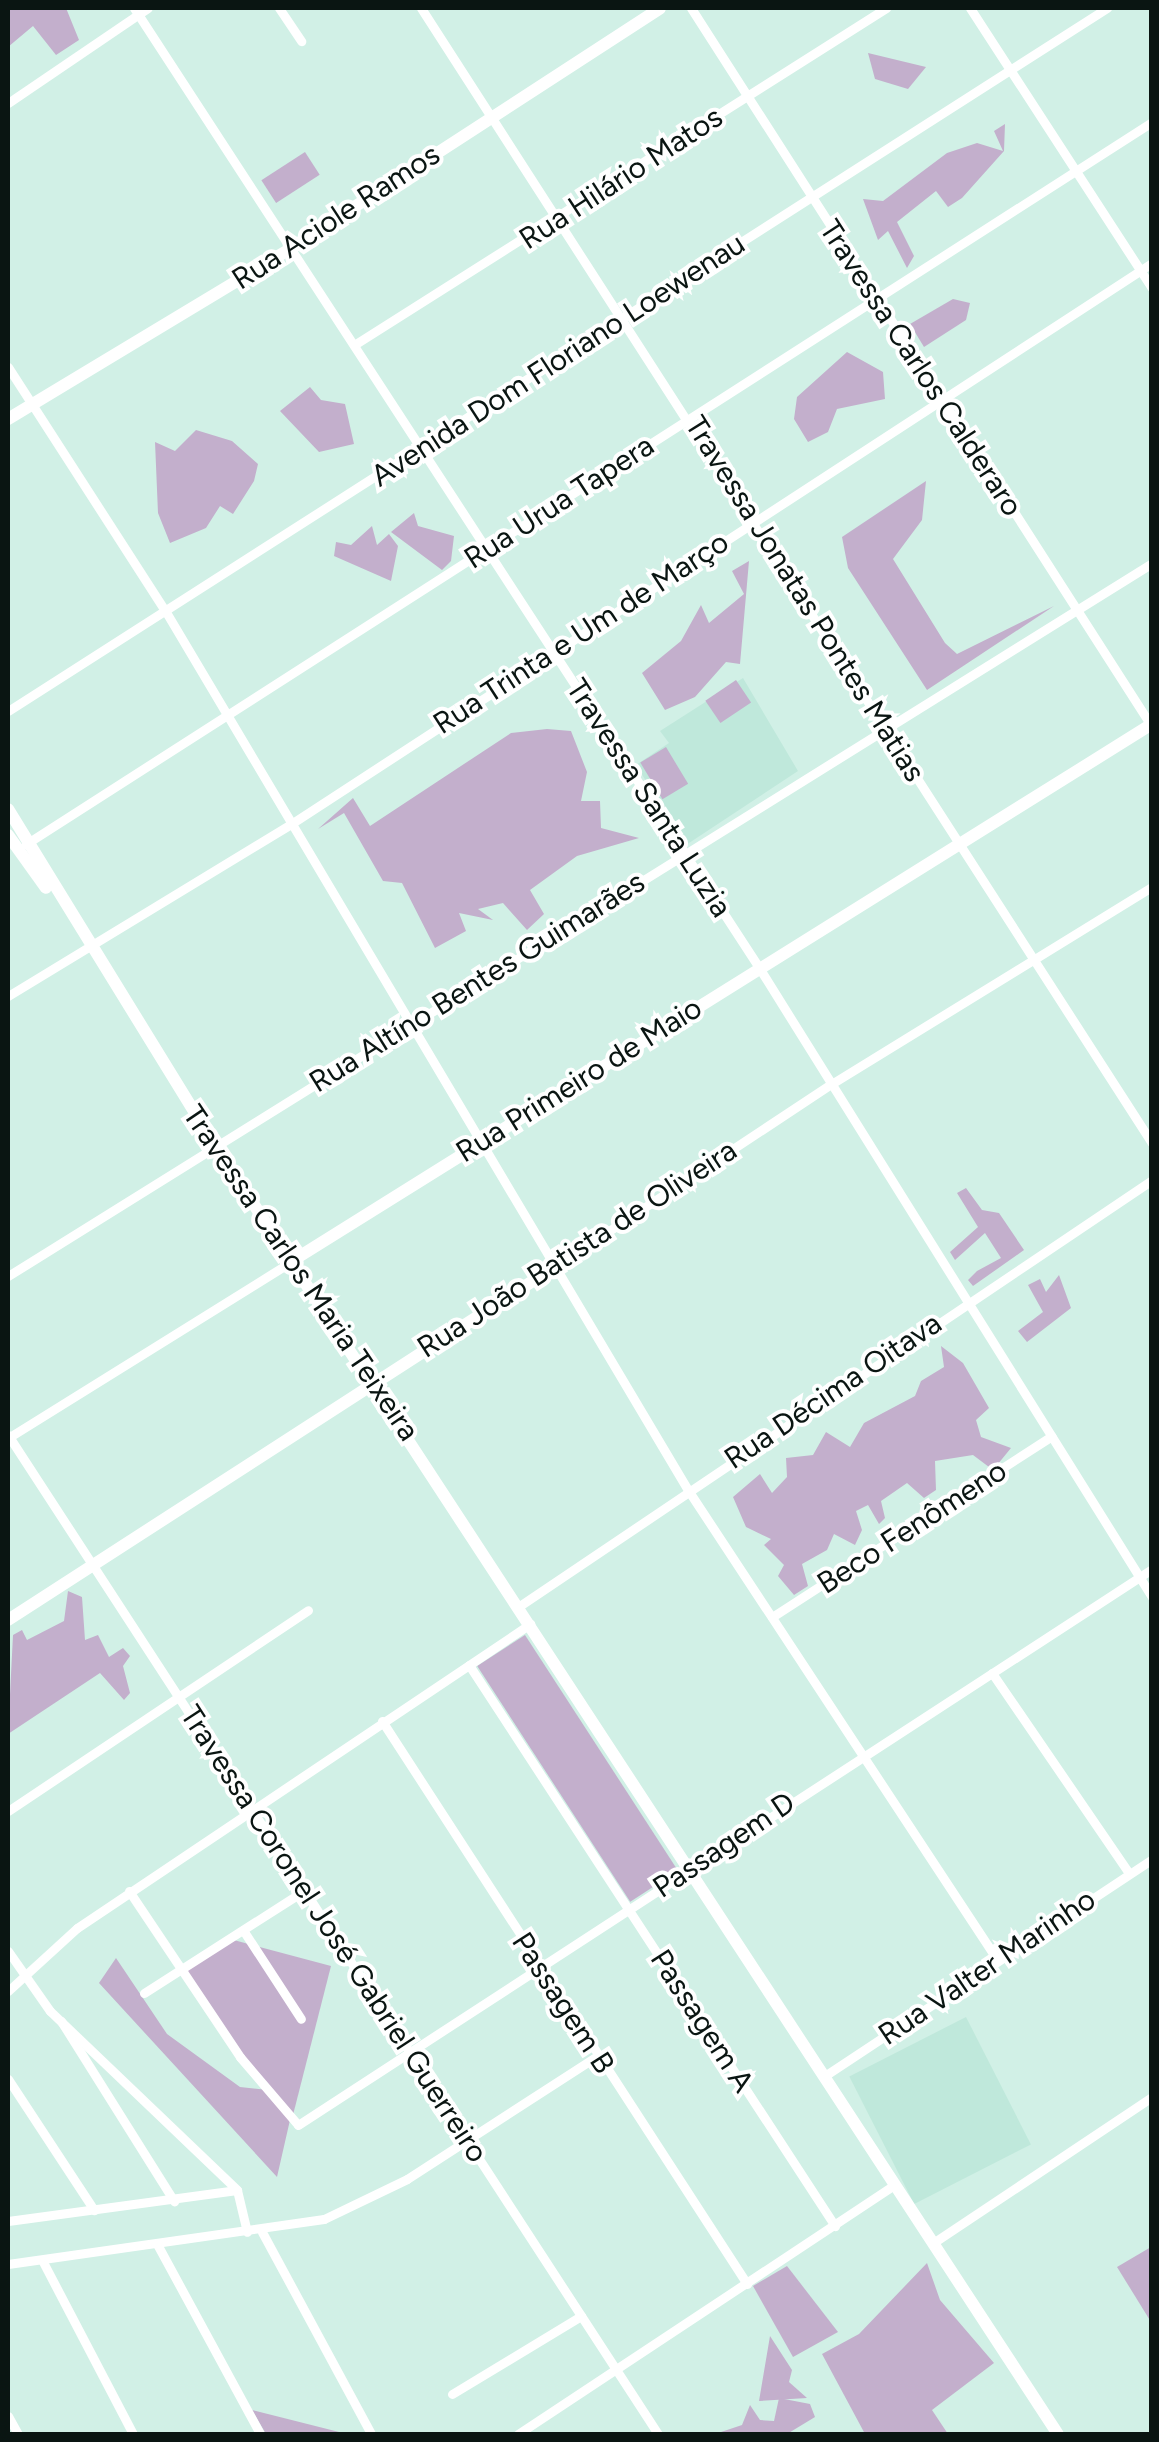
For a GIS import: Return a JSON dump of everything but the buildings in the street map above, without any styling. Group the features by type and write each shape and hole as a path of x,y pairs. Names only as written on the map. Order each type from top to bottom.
{"street":[{"path":"8,104 136,11 148,8"},
{"path":"279,8 302,40"},
{"name":"Travessa Jonatas Pontes Matias","path":"421,8 691,418 752,521 1152,1143"},
{"name":"Rua Aciole Ramos","path":"8,419 291,248 660,8"},
{"name":"Travessa Carlos Calderaro","path":"691,8 1151,725"},
{"name":"Rua Hilário Matos","path":"354,345 561,219 886,8"},
{"path":"970,8 1152,288"},
{"name":"Avenida Dom Floriano Loewenau","path":"8,711 1107,8"},
{"name":"Travessa Santa Luzia","path":"136,11 758,966 1152,1597"},
{"name":"Rua Urua Tapera","path":"23,846 1152,122"},
{"name":"Rua Trinta e Um de Março","path":"8,996 291,824 552,650 1152,263"},
{"path":"8,367 166,612 688,1490 996,1958"},
{"name":"Rua Altíno Bentes Guimarães","path":"8,1276 1152,563"},
{"name":"Rua Primeiro de Maio","path":"8,1437 758,966 1151,725"},
{"name":"Travessa Carlos Maria Teixeira","path":"8,809 23,846 215,1146 374,1379 822,2077 1058,2434"},
{"name":"Travessa Carlos Maria Teixeira","path":"8,835 23,846"},
{"name":"Rua João Batista de Oliveira","path":"8,1620 832,1083 1031,957 1152,888"},
{"name":"Rua Décima Oitava","path":"518,1607 968,1299 1152,1180"},
{"name":"Beco Fenômeno","path":"772,1617 1052,1436"},
{"name":"Travessa Coronel José Gabriel Guerreiro","path":"8,1437 254,1808 658,2434"},
{"name":"Passagem D","path":"183,1970 240,2057 298,2125 688,1867 1152,1568"},
{"path":"8,1811 181,1700 308,1610"},
{"path":"8,1992 128,1892 530,1624"},
{"name":"Passagem A","path":"469,1665 835,2226"},
{"path":"992,1673 1129,1873"},
{"name":"Passagem B","path":"382,1721 746,2284"},
{"name":"Rua Valter Marinho","path":"822,2077 996,1958 1152,1859"},
{"path":"144,1994 305,1890"},
{"path":"128,1892 183,1970"},
{"path":"243,1930 300,2019"},
{"path":"8,1951 60,2019 237,2190 247,2232"},
{"path":"60,2019 174,2201"},
{"path":"8,2264 262,2232 324,2218 407,2179 466,2137 597,2056"},
{"path":"8,2079 94,2210"},
{"path":"933,2244 1151,2098"},
{"path":"518,2434 894,2185"},
{"path":"8,2207 12,2221 237,2190"},
{"path":"262,2232 371,2434"},
{"path":"157,2244 260,2434"},
{"path":"42,2260 133,2434"},
{"path":"452,2394 581,2316"},
{"path":"8,2416 18,2434"}],"shaded area":[{"path":"8,8 66,8 79,40 56,55 33,26 8,47"},
{"path":"868,53 926,67 908,89 875,79"},
{"path":"1005,124 1004,151 962,198 948,207 936,191 897,222 914,256 907,268 888,231 878,240 863,199 883,201 947,153 977,143 1003,151 994,131"},
{"path":"305,152 320,175 276,203 261,180"},
{"path":"953,299 970,303 966,320 924,347 910,324"},
{"path":"847,352 883,372 885,399 837,409 828,432 808,442 794,419 797,397"},
{"path":"310,387 321,400 345,404 354,444 319,452 280,411"},
{"path":"196,430 232,441 258,464 254,481 233,514 220,506 206,528 170,543 158,513 155,442 175,451"},
{"path":"926,481 922,520 893,559 945,643 957,654 1054,606 927,690 848,568 842,537"},
{"path":"414,513 418,526 454,536 451,561 442,570 391,532"},
{"path":"372,526 377,545 389,534 398,546 391,581 334,556 336,542 351,545"},
{"path":"749,561 740,664 726,662 695,697 665,710 642,673 681,641 701,605 709,623 744,594 732,571"},
{"path":"743,678 798,771 686,845 636,765 669,743 660,731"},
{"path":"736,680 751,702 720,723 705,701"},
{"path":"571,731 587,772 581,801 600,801 601,828 639,838 577,856 530,890 544,914 527,930 503,903 478,909 493,920 459,913 466,931 435,948 402,883 383,881 344,813 318,829 353,798 370,826 511,733"},
{"path":"666,747 688,784 662,799 640,762"},
{"path":"966,1188 982,1210 999,1213 1024,1250 973,1286 968,1280 977,1271 1001,1258 985,1233 955,1260 950,1252 978,1227 957,1193"},
{"path":"1059,1275 1071,1308 1027,1342 1018,1331 1043,1312 1028,1285 1040,1279 1046,1292"},
{"path":"941,1346 963,1363 989,1408 976,1420 981,1437 1011,1448 993,1470 973,1455 935,1461 936,1490 924,1498 907,1483 881,1501 885,1518 879,1524 868,1505 856,1511 862,1530 855,1545 834,1534 827,1550 802,1564 808,1586 794,1595 778,1576 784,1565 764,1545 771,1539 746,1527 733,1497 760,1474 772,1493 787,1477 786,1458 813,1455 826,1432 850,1447 864,1423 915,1396 921,1381 944,1367"},
{"path":"68,1591 82,1597 85,1640 98,1635 109,1657 123,1648 130,1656 123,1666 130,1693 124,1700 100,1673 8,1734 13,1635 22,1630 27,1640 64,1621"},
{"path":"525,1635 678,1871 630,1902 477,1666"},
{"path":"230,1939 331,1966 293,2115 238,2054 183,1970"},
{"path":"116,1958 167,2034 240,2087 268,2090 290,2120 277,2177 99,1983"},
{"path":"966,2017 1031,2144 914,2204 849,2076"},
{"path":"1151,2247 1151,2322 1117,2267"},
{"path":"927,2263 940,2300 994,2363 932,2410 948,2434 865,2434 822,2354 859,2334"},
{"path":"787,2266 838,2332 793,2357 753,2286"},
{"path":"770,2336 792,2370 789,2382 807,2398 759,2401"},
{"path":"779,2398 810,2404 815,2417 787,2434 715,2434 742,2425 750,2405 760,2420 774,2421"},
{"path":"252,2410 347,2434 266,2434"}]}
